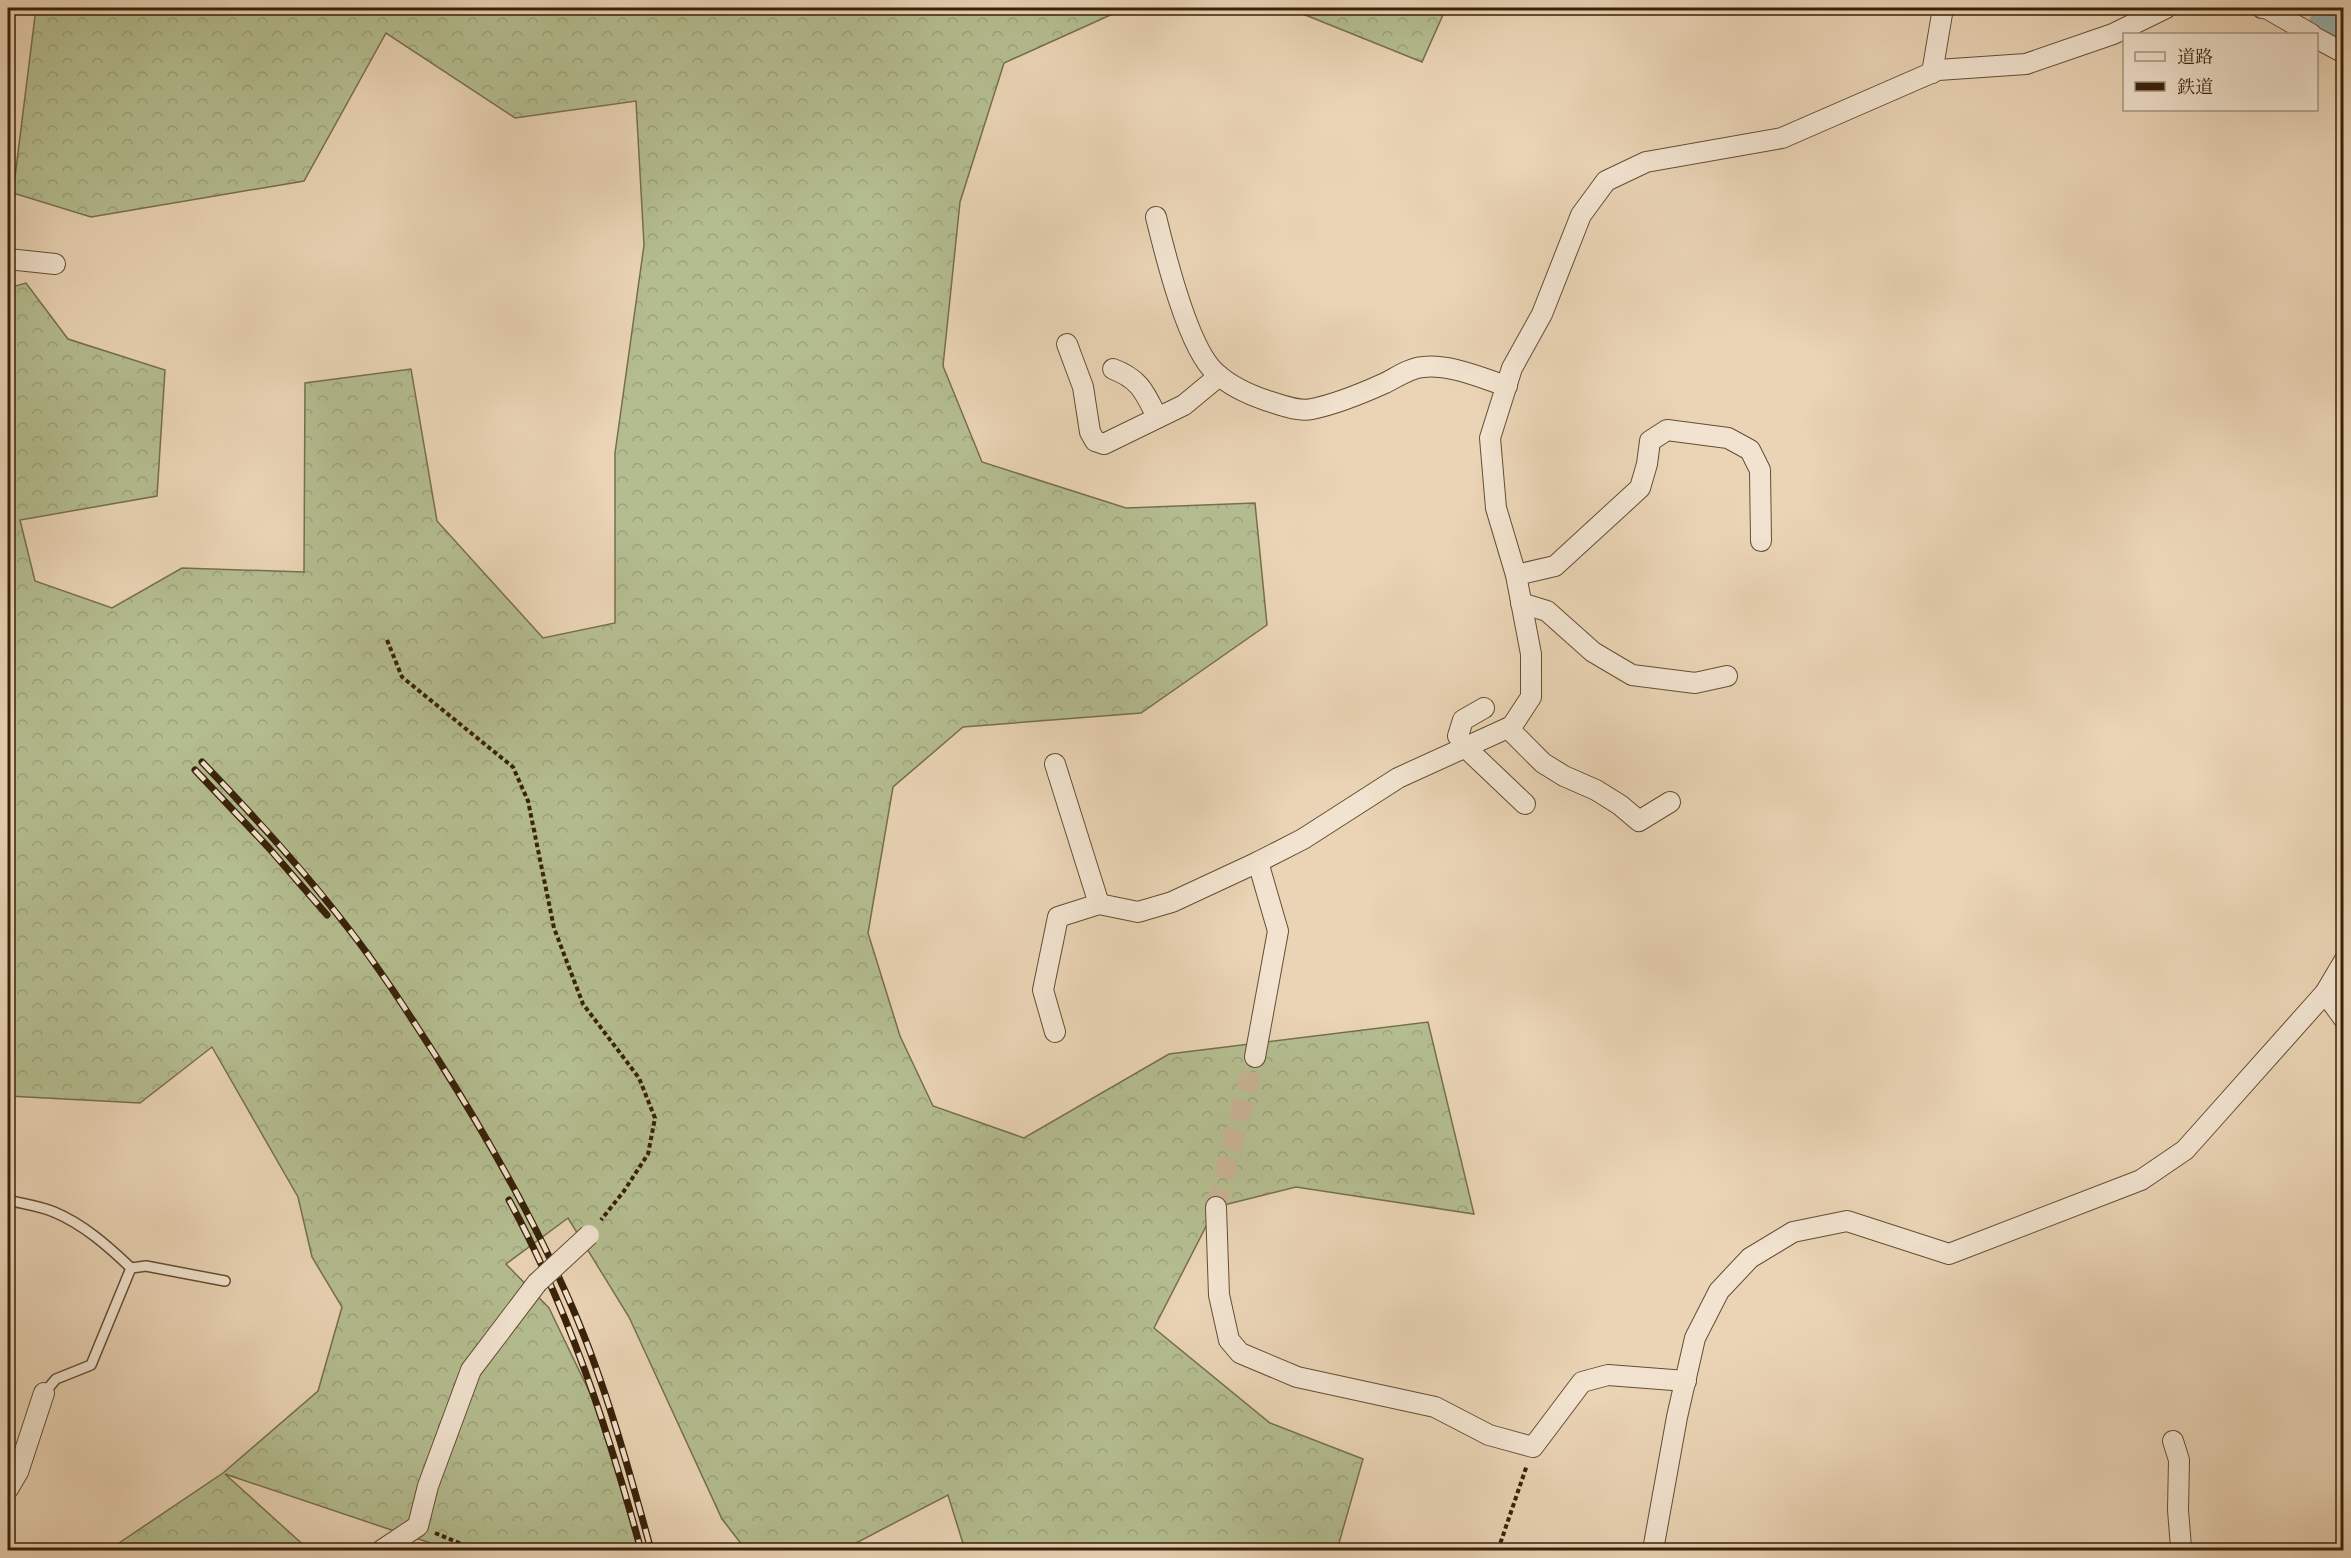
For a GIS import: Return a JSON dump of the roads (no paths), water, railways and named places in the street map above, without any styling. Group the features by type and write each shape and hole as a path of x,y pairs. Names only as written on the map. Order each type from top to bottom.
{"street":[{"path":"1932,73 1942,8"},
{"path":"1055,1032 1043,990 1058,917 1100,904 1138,912 1172,902 1258,862 1303,839 1398,778 1512,726 1531,697 1532,654 1515,575 1496,508 1490,438 1512,368 1542,314 1581,215 1606,181 1646,162 1782,138 1938,70 2026,64 2113,34 2166,8"},
{"path":"2262,8 2268,9 2309,33"},
{"path":"2318,39 2343,54"},
{"path":"1156,217 1185,317 1202,356 1229,384 1262,399 1288,407 1310,410 1383,384 1421,367 1440,367 1464,372 1507,386"},
{"path":"8,259 55,264"},
{"path":"1067,344 1083,387 1090,432 1095,441 1104,444 1184,405 1219,376"},
{"path":"1113,369 1128,375 1142,388 1157,417"},
{"path":"1515,575 1555,566 1640,488 1647,464 1650,441 1667,430 1728,438 1750,450 1760,470 1761,541"},
{"path":"1521,603 1547,611 1593,652 1632,675 1695,683 1727,676"},
{"path":"1484,708 1463,720 1458,736 1465,747 1525,804"},
{"path":"1508,728 1543,763 1564,776 1596,790 1620,805 1639,822 1670,802"},
{"path":"1055,764 1100,904"},
{"path":"1255,1057 1278,931 1258,862"},
{"path":"1653,1551 1677,1417 1695,1338 1719,1291 1750,1258 1793,1232 1847,1221 1949,1254 2141,1180 2185,1150 2325,993 2343,961"},
{"path":"2325,993 2343,1019"},
{"path":"1216,1208 1219,1295 1229,1340 1240,1353 1297,1377 1435,1407 1489,1435 1533,1447 1582,1382 1608,1375 1686,1381"},
{"path":"381,1551 418,1526 428,1486 471,1370 537,1283 589,1235"},
{"path":"8,1489 18,1472 44,1394"},
{"path":"2173,1441 2179,1460 2178,1510 2181,1546 2184,1551"}],"lane":[{"path":"8,1200 53,1212 76,1223 107,1245 131,1268"},
{"path":"131,1268 146,1266 225,1281"},
{"path":"44,1394 56,1379 91,1365 131,1268"}],"waterway":[{"path":"2325,26 2344,34"}],"tunnel":[{"path":"1216,1207 1255,1057"}],"railway":[{"path":"202,762 259,822 331,906 360,944 439,1061 494,1152 528,1214 585,1338 616,1428 651,1550"},
{"path":"195,770 268,847 327,915"},
{"path":"509,1200 550,1284 585,1371 615,1460 641,1550"}]}
